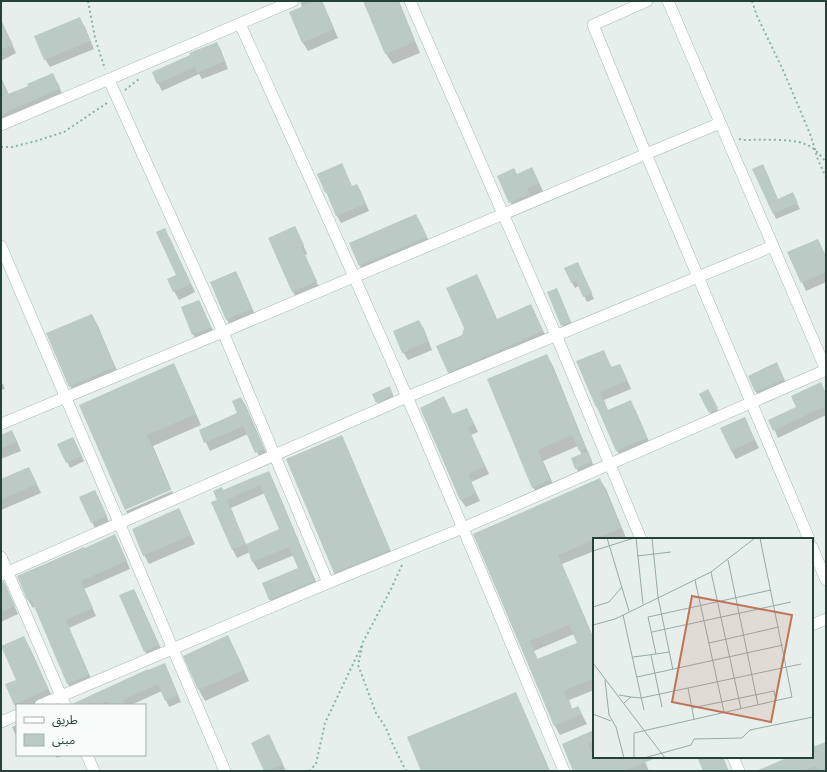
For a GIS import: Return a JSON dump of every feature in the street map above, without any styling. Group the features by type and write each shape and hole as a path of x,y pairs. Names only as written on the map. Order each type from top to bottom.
{"street":[{"path":"1,125 293,1"},
{"path":"410,1 556,335 642,538"},
{"path":"647,1 593,25 809,538"},
{"path":"45,704 63,700 172,648 463,528 826,370 668,1"},
{"path":"240,24 407,397 564,771"},
{"path":"109,80 223,332 328,583"},
{"path":"1,424 720,124"},
{"path":"1,246 225,771"},
{"path":"4,574 407,397 772,246"},
{"path":"813,549 826,580"},
{"path":"1,557 4,574 63,700"},
{"path":"813,625 826,620"},
{"path":"1,722 16,715"},
{"path":"87,756 94,771"},
{"path":"733,758 739,771"}],"path":[{"path":"88,1 95,38 109,80"},
{"path":"752,1 757,16 783,70 811,136 818,160 826,177"},
{"path":"1,147 12,147 64,132 116,97 141,78"},
{"path":"726,136 743,140 792,141 804,143 815,150 826,162"},
{"path":"309,771 316,764 325,723 350,668 391,589 403,562"},
{"path":"363,642 358,665 376,714 386,728 406,771"}],"building":[{"path":"315,1 322,1 334,29 302,43 289,12"},
{"path":"363,1 398,1 415,42 385,54"},
{"path":"80,17 90,41 44,60 34,36"},
{"path":"1,20 13,45 1,50"},
{"path":"217,42 225,61 197,73 195,67 157,84 152,72 190,55 189,53"},
{"path":"53,73 60,89 1,115 1,78 8,94 28,86 27,84"},
{"path":"342,163 352,186 357,184 366,204 336,216 317,174"},
{"path":"763,164 778,199 793,192 798,203 773,214 752,169"},
{"path":"532,167 539,183 527,188 530,194 509,203 497,176 514,168 517,174"},
{"path":"416,214 427,237 359,266 349,243"},
{"path":"295,226 304,245 301,246 317,281 292,292 268,238"},
{"path":"165,228 191,284 173,292 167,279 176,275 156,232"},
{"path":"818,239 826,257 826,272 801,283 787,252"},
{"path":"578,262 592,293 583,297 576,281 571,283 564,268"},
{"path":"236,271 252,309 226,320 210,282"},
{"path":"477,274 497,319 531,304 543,331 448,373 436,346 462,335 464,328 446,288"},
{"path":"557,288 571,322 561,326 547,292"},
{"path":"199,300 211,327 192,335 181,307"},
{"path":"92,314 115,367 69,387 46,333"},
{"path":"419,320 428,341 402,353 393,331"},
{"path":"604,350 611,367 620,364 627,381 600,392 608,410 631,400 647,438 616,451 576,361"},
{"path":"547,354 586,448 579,451 572,435 538,450 550,480 532,488 487,379"},
{"path":"777,362 784,379 755,392 748,376"},
{"path":"174,363 196,414 147,435 171,490 125,510 79,405"},
{"path":"821,382 826,394 826,406 773,431 768,420 796,407 791,396"},
{"path":"390,386 393,395 376,403 372,394"},
{"path":"708,389 718,408 709,413 699,394"},
{"path":"444,396 452,414 467,408 474,424 468,427 485,466 468,474 476,493 460,500 420,408"},
{"path":"241,397 264,449 255,453 243,426 204,443 199,430 237,413 232,401"},
{"path":"745,417 755,440 731,451 720,428"},
{"path":"12,430 17,442 1,449 1,435"},
{"path":"342,435 390,550 334,573 286,459"},
{"path":"73,437 82,456 66,463 57,444"},
{"path":"588,451 592,461 575,469 571,458"},
{"path":"29,467 37,484 1,500 1,479"},
{"path":"269,471 315,581 269,600 262,583 298,568 289,547 252,562 246,544 232,550 211,502 217,500 213,491 222,487 223,490","holes":["260,485 279,529 246,544 227,500"]},
{"path":"600,478 621,528 598,538 593,538 593,540 558,555 593,638 593,678 564,691 572,709 578,706 582,714 554,726 473,534","holes":["569,625 577,643 537,659 530,641"]},
{"path":"95,490 107,516 91,523 79,497"},
{"path":"179,508 191,535 143,556 132,529"},
{"path":"115,534 127,561 81,581 93,608 66,620 89,675 67,684 31,599 27,600 17,576"},
{"path":"4,581 15,606 1,612 1,583"},
{"path":"134,589 159,645 144,652 119,595"},
{"path":"228,635 244,670 198,690 183,656"},
{"path":"24,636 48,689 14,705 5,684 16,680 1,646"},
{"path":"165,663 178,695 165,701 158,684 123,700 125,704 108,704 107,701 100,704 72,704 148,669"},
{"path":"516,692 549,771 421,771 407,737"},
{"path":"593,730 593,742 588,744 593,758 656,758 625,771 573,771 562,744"},
{"path":"269,734 283,764 268,771 264,771 251,743"},
{"path":"826,742 826,771 818,771 816,766 804,771 756,771 787,758 813,758 813,747"},
{"path":"697,758 723,758 729,771 703,771"}]}
